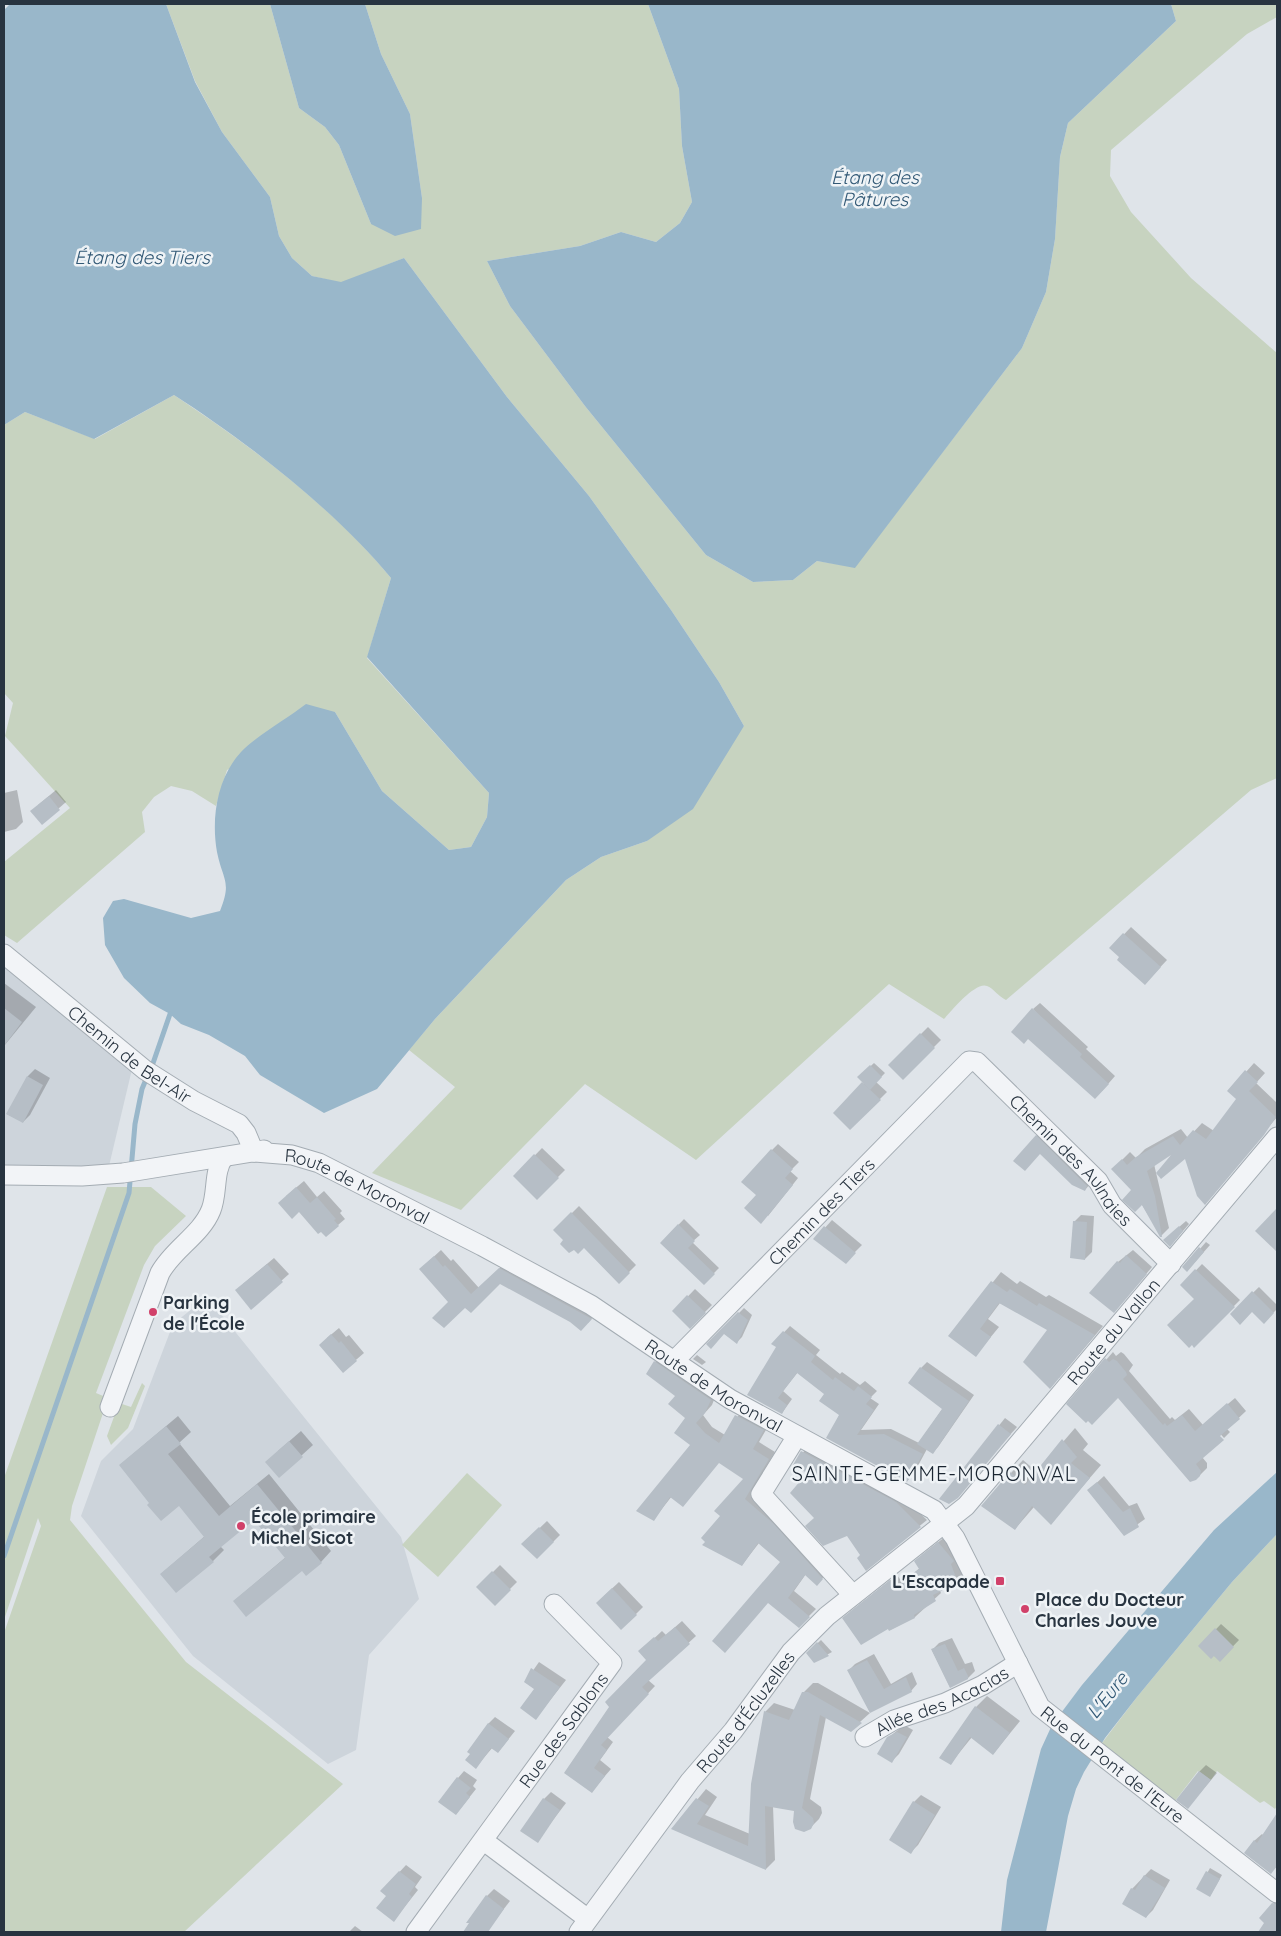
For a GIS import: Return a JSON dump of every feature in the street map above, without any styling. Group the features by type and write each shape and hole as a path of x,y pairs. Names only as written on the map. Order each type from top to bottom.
{"street":[{"name":"Chemin de Bel-Air","path":"4,954 151,1074 238,1124 246,1133 254,1152"},
{"name":"Chemin des Aulnaies","path":"969,1061 977,1062 1031,1113 1098,1181 1112,1204 1171,1264"},
{"name":"Chemin des Tiers","path":"674,1361 969,1061"},
{"name":"Route du Vallon","path":"946,1523 974,1497 1277,1137"},
{"name":"Route de Moronval","path":"4,1175 82,1176 131,1172 254,1152 291,1148 328,1155 375,1178 482,1246 591,1305 730,1398 796,1436 923,1503 934,1510 946,1523"},
{"path":"110,1407 160,1273 165,1264 201,1226 211,1210 219,1168 224,1157"},
{"path":"796,1436 761,1494 853,1595"},
{"name":"Route d'Écluzelles","path":"583,1926 690,1781 733,1731 790,1652 816,1626 853,1595 946,1523"},
{"name":"Rue du Pont de l'Eure","path":"946,1523 1034,1698 1044,1710 1277,1893"},
{"name":"Rue des Sablons","path":"416,1932 612,1663 554,1604"},
{"name":"Allée des Acacias","path":"865,1737 894,1720 953,1700 1018,1664"},
{"path":"484,1841 583,1926"}],"shaded area":[{"path":"4,963 133,1065 109,1166 38,1169 4,1167"},
{"name":"École primaire Michel Sicot","path":"207,1297 401,1537 419,1599 369,1655 356,1750 328,1764 193,1656 81,1516 101,1461 133,1429 173,1324"}],"green space":[{"path":"166,4 270,4 299,108 325,127 339,145 371,224 422,198 410,114 381,54 365,4 648,4 679,89 682,146 692,202 680,223 656,242 621,232 580,246 487,261 510,306 585,406 706,555 753,582 793,580 817,561 855,567 1022,348 1046,292 1055,239 1060,157 1068,123 1176,21 1171,4 1277,4 1277,17 1247,34 1111,150 1110,176 1131,212 1191,278 1277,353 1277,778 1251,790 1006,1000 989,987 982,986 970,992 944,1019 889,984 696,1160 585,1084 461,1210 372,1173 455,1087 409,1050 435,1019 566,880 601,857 647,841 744,726 719,682 671,610 589,496 507,397 404,258 341,283 312,276 292,258 279,236 270,197 222,132 195,81"},
{"path":"174,395 260,456 317,502 343,526 391,578 367,658 489,793 487,817 471,847 449,850 382,791 335,712 227,770 216,806 192,791 171,786 154,797 142,812 145,832 17,943 4,935 4,862 70,808 5,736 13,703 4,693 4,425 25,412 95,439"},
{"path":"107,1187 151,1187 186,1216 155,1246 144,1265 96,1393 108,1398 72,1506 70,1520 186,1662 343,1784 184,1932 4,1932 4,1633 41,1526 38,1518 4,1620 4,1478"},
{"path":"142,1383 145,1386 128,1428 111,1445 107,1436 119,1403 131,1407"},
{"path":"467,1473 502,1505 438,1577 402,1545"},
{"path":"1277,1534 1277,1806 1275,1809 1264,1801 1260,1803 1217,1771 1211,1780 1198,1771 1175,1801 1102,1743 1137,1697 1232,1582"}],"water":[{"name":"Étang des Tiers","path":"10,4 166,4 195,82 222,132 270,197 279,236 292,258 312,276 341,282 404,258 507,397 589,496 671,610 719,682 744,726 693,809 647,841 601,857 566,880 435,1019 377,1089 324,1113 260,1075 245,1056 209,1035 181,1024 170,1014 150,1003 124,978 105,945 103,918 113,901 124,899 191,918 220,911 226,887 215,839 216,812 221,786 233,762 247,746 306,704 335,712 382,791 449,850 471,847 487,817 489,793 367,657 391,578 344,527 260,456 174,395 94,439 25,412 4,425 4,10"},
{"path":"270,4 365,4 381,54 410,114 422,198 421,229 395,236 371,224 339,145 325,127 299,108"},
{"name":"Étang des Pâtures","path":"648,4 1171,4 1176,21 1068,123 1060,157 1055,239 1046,292 1022,348 855,568 817,561 793,580 753,582 706,555 585,406 510,306 487,261 580,246 621,232 656,242 680,223 692,202 682,146 679,89"},
{"name":"L'Eure","path":"1277,1472 1277,1534 1232,1582 1137,1697 1105,1738 1084,1772 1076,1789 1068,1816 1046,1932 1001,1932 1007,1880 1041,1749 1052,1725 1082,1685 1214,1530"}],"building":[{"path":"49,796 60,810 42,825 30,811"},
{"path":"1123,933 1161,967 1145,985 1117,960 1119,957 1109,948"},
{"path":"4,1008 22,1022 4,1046"},
{"path":"1032,1008 1082,1054 1080,1057 1109,1084 1095,1099 1028,1039 1024,1044 1011,1032"},
{"path":"920,1033 935,1048 903,1080 888,1065"},
{"path":"870,1065 882,1077 870,1090 857,1077"},
{"path":"1245,1070 1258,1082 1249,1091 1276,1117 1264,1135 1205,1205 1197,1196 1185,1159 1161,1179 1156,1173 1171,1155 1147,1171 1155,1196 1162,1237 1160,1237 1142,1205 1135,1212 1122,1200 1131,1190 1111,1169 1122,1159 1127,1165 1136,1157 1173,1136 1180,1145 1193,1130 1206,1139 1236,1099 1227,1091"},
{"path":"27,1076 43,1085 23,1123 6,1114"},
{"path":"862,1082 881,1100 850,1130 833,1113"},
{"path":"1036,1135 1087,1186 1085,1191 1072,1185 1040,1154 1025,1171 1013,1161"},
{"path":"771,1149 793,1169 785,1178 793,1185 761,1224 744,1208 756,1195 741,1182"},
{"path":"534,1154 559,1178 537,1200 513,1176"},
{"path":"296,1187 310,1203 317,1197 336,1219 334,1220 339,1226 326,1237 321,1232 318,1234 299,1212 292,1219 278,1203"},
{"path":"1277,1208 1277,1252 1255,1231"},
{"path":"571,1212 630,1273 619,1284 584,1248 578,1254 574,1250 569,1253 560,1244 563,1240 553,1230"},
{"path":"1073,1221 1087,1222 1085,1260 1070,1258"},
{"path":"678,1224 695,1241 688,1248 715,1274 704,1285 660,1243"},
{"path":"824,1226 856,1253 846,1264 813,1239"},
{"path":"1179,1226 1183,1231 1170,1247 1163,1240"},
{"path":"1199,1247 1204,1252 1187,1272 1182,1267"},
{"path":"1126,1255 1147,1274 1114,1313 1089,1293 1117,1261 1120,1263"},
{"path":"434,1256 443,1267 445,1265 471,1294 499,1268 592,1319 581,1331 570,1322 500,1284 471,1313 465,1308 444,1328 432,1318 448,1302 419,1269"},
{"path":"267,1264 283,1282 251,1310 235,1290"},
{"path":"1195,1269 1235,1307 1194,1348 1192,1345 1189,1348 1167,1325 1194,1299 1180,1285"},
{"path":"991,1281 1007,1292 1010,1289 1037,1306 1039,1303 1095,1335 1050,1389 1023,1362 1047,1330 999,1303 980,1329 991,1337 976,1357 948,1336"},
{"path":"1252,1291 1274,1313 1264,1324 1252,1312 1240,1325 1230,1314"},
{"path":"687,1295 706,1313 690,1329 672,1311"},
{"path":"738,1312 748,1320 737,1344 724,1334 711,1349 706,1344"},
{"path":"783,1331 815,1356 811,1362 833,1380 835,1377 854,1391 858,1386 872,1397 866,1404 874,1410 857,1435 884,1434 923,1454 907,1482 826,1438 839,1415 819,1401 824,1394 797,1373 778,1398 787,1405 782,1414 747,1395 776,1347 771,1344"},
{"path":"331,1334 339,1343 341,1341 357,1361 343,1373 319,1345"},
{"path":"1105,1358 1109,1362 1113,1359 1117,1361 1127,1375 1123,1379 1163,1425 1165,1423 1167,1426 1182,1415 1195,1431 1227,1403 1240,1419 1220,1436 1224,1440 1196,1464 1201,1471 1200,1476 1196,1480 1190,1482 1118,1398 1092,1425 1088,1421 1086,1423 1066,1404"},
{"path":"654,1361 711,1400 705,1413 696,1423 705,1433 719,1443 735,1415 764,1430 753,1449 769,1459 745,1499 774,1524 823,1579 817,1586 805,1575 788,1598 810,1617 799,1628 768,1603 725,1653 712,1641 780,1562 758,1543 742,1566 702,1545 705,1542 701,1538 720,1516 714,1511 743,1479 719,1463 683,1507 670,1497 654,1521 636,1511 690,1445 674,1433 685,1418 668,1404 675,1396 646,1374"},
{"path":"920,1367 969,1401 933,1454 917,1444 942,1409 908,1383"},
{"path":"998,1424 1011,1434 958,1498 949,1504 939,1499"},
{"path":"166,1426 181,1444 168,1454 219,1516 257,1484 322,1563 306,1576 302,1571 246,1617 233,1601 285,1558 254,1520 209,1557 214,1562 176,1593 160,1574 204,1537 179,1506 161,1521 147,1505 149,1503 119,1465"},
{"path":"1062,1439 1077,1457 1071,1463 1090,1478 1051,1525 1032,1506 1015,1530 981,1506 1010,1472 1025,1485"},
{"path":"289,1441 303,1457 279,1478 265,1462"},
{"path":"801,1451 896,1502 921,1527 866,1571 857,1558 860,1555 847,1536 823,1546 805,1526 814,1518 790,1493 807,1473 793,1465"},
{"path":"1097,1482 1123,1512 1130,1508 1139,1527 1124,1536 1087,1490"},
{"path":"539,1527 554,1542 537,1559 521,1544"},
{"path":"938,1542 954,1561 951,1564 958,1583 933,1595 936,1601 914,1615 915,1618 889,1631 888,1629 861,1645 842,1618 890,1580 895,1587 919,1569 914,1561"},
{"path":"492,1571 511,1590 495,1606 476,1587"},
{"path":"612,1588 637,1615 621,1630 596,1603"},
{"path":"675,1627 690,1644 642,1687 649,1694 601,1745 607,1750 594,1768 605,1776 592,1793 564,1773 609,1707 605,1702 646,1660 638,1651 654,1637 658,1641"},
{"path":"1215,1628 1234,1647 1220,1662 1214,1656 1211,1659 1198,1646"},
{"path":"817,1642 829,1656 814,1663 806,1653"},
{"path":"945,1644 958,1671 964,1668 968,1676 968,1679 950,1688 931,1649"},
{"path":"867,1660 884,1689 906,1677 912,1692 870,1713 847,1670"},
{"path":"531,1668 560,1687 536,1720 520,1708 534,1689 524,1682"},
{"path":"802,1692 808,1692 862,1723 851,1732 820,1715 802,1808 813,1818 814,1823 811,1829 804,1832 795,1829 793,1822 794,1811 765,1806 766,1870 671,1829 696,1798 709,1806 697,1824 748,1846 751,1784 764,1711 789,1720"},
{"path":"975,1706 1010,1733 993,1755 970,1737 951,1765 939,1758"},
{"path":"488,1723 509,1739 498,1753 491,1748 476,1769 465,1760 470,1754 467,1752"},
{"path":"897,1732 907,1737 892,1763 877,1754 887,1737"},
{"path":"1199,1771 1211,1780 1188,1809 1176,1800"},
{"path":"457,1777 471,1788 466,1793 470,1797 456,1815 438,1802"},
{"path":"543,1798 560,1810 538,1843 520,1831"},
{"path":"913,1801 935,1815 911,1854 889,1840"},
{"path":"1277,1813 1277,1866 1271,1874 1244,1853 1254,1840 1257,1843"},
{"path":"399,1871 416,1884 409,1894 412,1897 394,1922 376,1908 386,1896 380,1891"},
{"path":"1206,1871 1220,1879 1210,1897 1196,1889"},
{"path":"1144,1875 1165,1888 1146,1918 1122,1904 1131,1888 1135,1890"},
{"path":"486,1895 504,1909 488,1932 463,1932 469,1923 466,1923"},
{"path":"1272,1903 1277,1904 1277,1932 1258,1932 1264,1923 1259,1918"}],"waterway":[{"path":"151,1069 170,1014"},
{"path":"4,1556 129,1193 135,1124 142,1089 147,1077"}],"place":[{"name":"Parking de l'École","path":"153,1312"},
{"name":"École primaire Michel Sicot","path":"241,1526"},
{"name":"L'Escapade","path":"1000,1581"},
{"name":"Place du Docteur Charles Jouve","path":"1025,1609"}],"district":[{"name":"SAINTE-GEMME-MORONVAL","path":"934,1473"}]}
